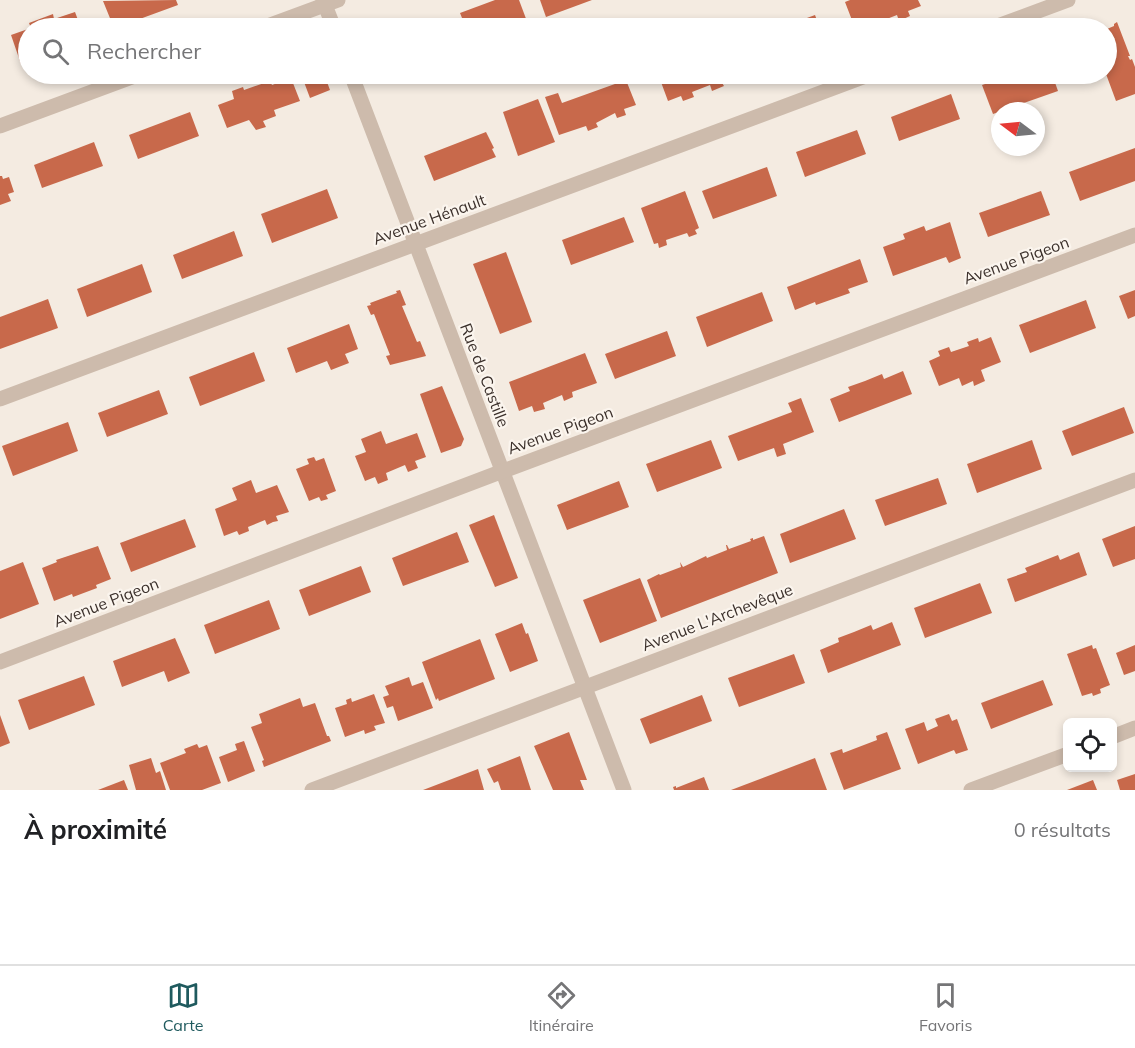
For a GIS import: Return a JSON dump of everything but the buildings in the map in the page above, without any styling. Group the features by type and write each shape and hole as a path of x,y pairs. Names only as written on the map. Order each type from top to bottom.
{"street":[{"path":"1019,18 1068,0"},
{"path":"288,18 329,2 332,18"},
{"path":"0,126 114,84"},
{"name":"Rue de Castille","path":"355,84 624,790"},
{"name":"Avenue Hénault","path":"0,399 844,84"},
{"name":"Avenue Pigeon","path":"0,662 502,471 1135,235"},
{"name":"Avenue L'Archevêque","path":"312,790 1135,480"},
{"path":"1117,735 1135,728"},
{"path":"971,790 1063,756"}]}
